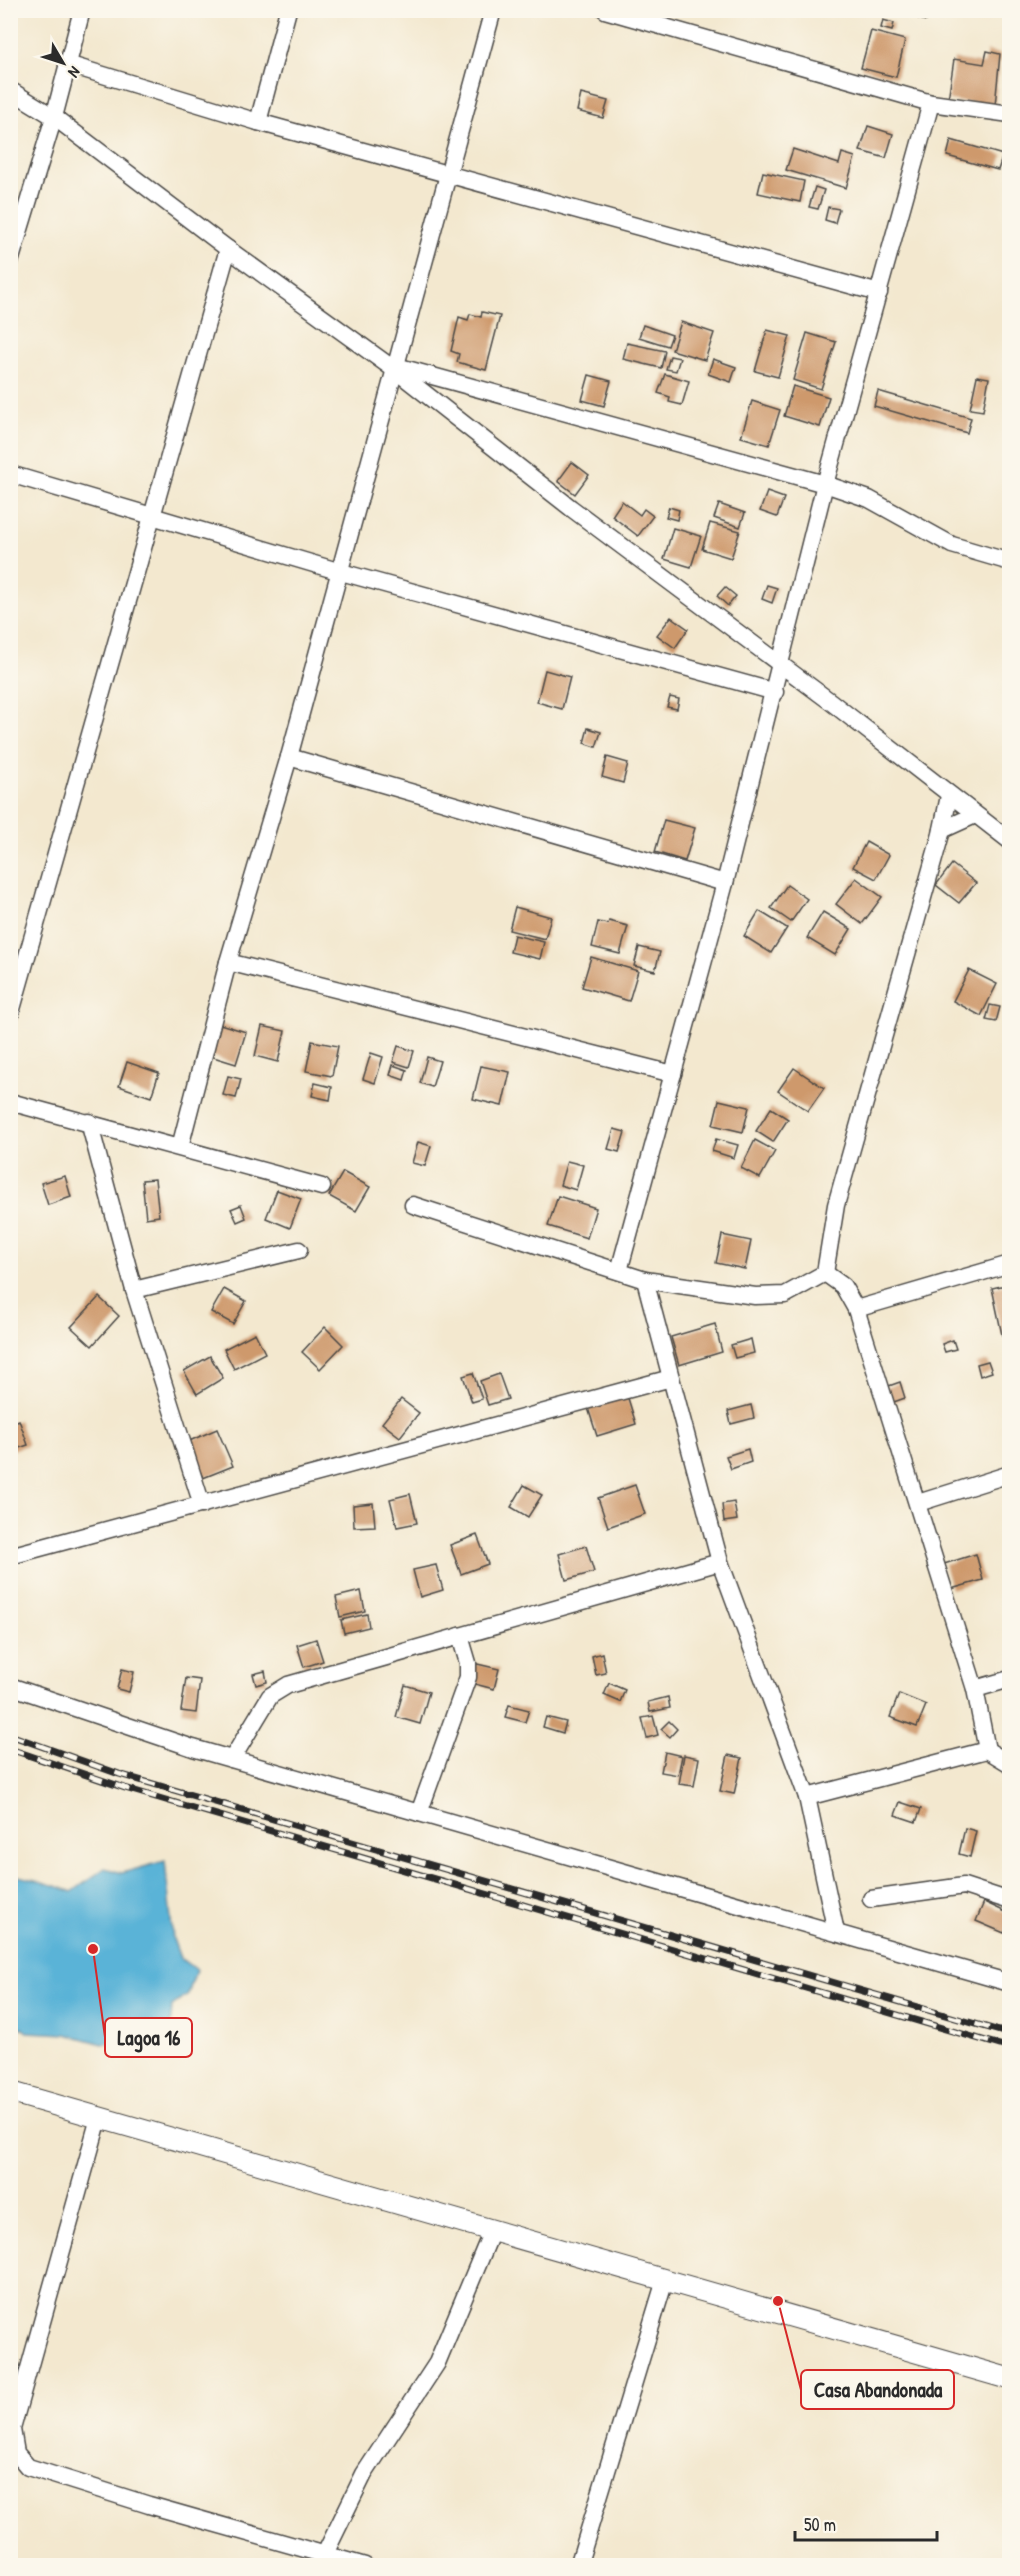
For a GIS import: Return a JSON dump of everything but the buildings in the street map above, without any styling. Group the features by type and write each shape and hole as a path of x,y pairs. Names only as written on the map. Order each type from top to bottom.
{"street":[{"path":"10,262 54,117 82,10"},
{"path":"258,122 288,10"},
{"path":"180,1147 228,962 289,757 493,10"},
{"path":"605,10 931,103 1010,114"},
{"path":"67,64 258,122 879,293"},
{"path":"10,90 54,117 228,249 395,368 571,508 1010,841"},
{"path":"619,1271 775,692 825,484 931,103"},
{"path":"10,1016 228,249"},
{"path":"395,368 825,484 870,499 952,545 1010,562"},
{"path":"10,474 340,572 775,692"},
{"path":"289,757 725,883"},
{"path":"825,1274 836,1205 942,830 949,796"},
{"path":"942,830 975,815"},
{"path":"228,962 673,1074"},
{"path":"10,1102 322,1187"},
{"path":"89,1122 134,1290 202,1506"},
{"path":"413,1205 645,1280 755,1296 785,1295 825,1274"},
{"path":"134,1290 299,1250"},
{"path":"856,1309 1010,1264"},
{"path":"825,1274 843,1286 856,1309 975,1689 987,1750"},
{"path":"645,1280 720,1562 807,1797 836,1932"},
{"path":"10,1556 671,1378"},
{"path":"918,1503 1010,1474"},
{"path":"232,1760 259,1711 270,1696 288,1685 720,1562"},
{"path":"419,1813 468,1677 468,1663 460,1636"},
{"path":"975,1689 1010,1679"},
{"path":"10,1686 232,1760 1010,1983"},
{"path":"807,1797 987,1750 1010,1764"},
{"path":"871,1899 964,1886 1010,1901"},
{"path":"10,2092 1010,2379"},
{"path":"99,2118 12,2430 16,2453 28,2467 322,2560 365,2565"},
{"path":"322,2560 364,2474 437,2363 492,2230"},
{"path":"578,2565 665,2280"}],"water":[{"path":"165,1861 173,1939 180,1958 196,1970 188,1995 172,2006 171,2021 161,2040 103,2044 66,2034 27,2032 11,2020 11,1876 31,1879 72,1892 105,1868 122,1873"}],"railway":[{"path":"10,1735 119,1774 1010,2034"},
{"path":"10,1749 125,1788 1010,2048"}],"place":[{"name":"Lagoa 16","path":"93,1949"},
{"name":"Casa Abandonada","path":"778,2301"}]}
